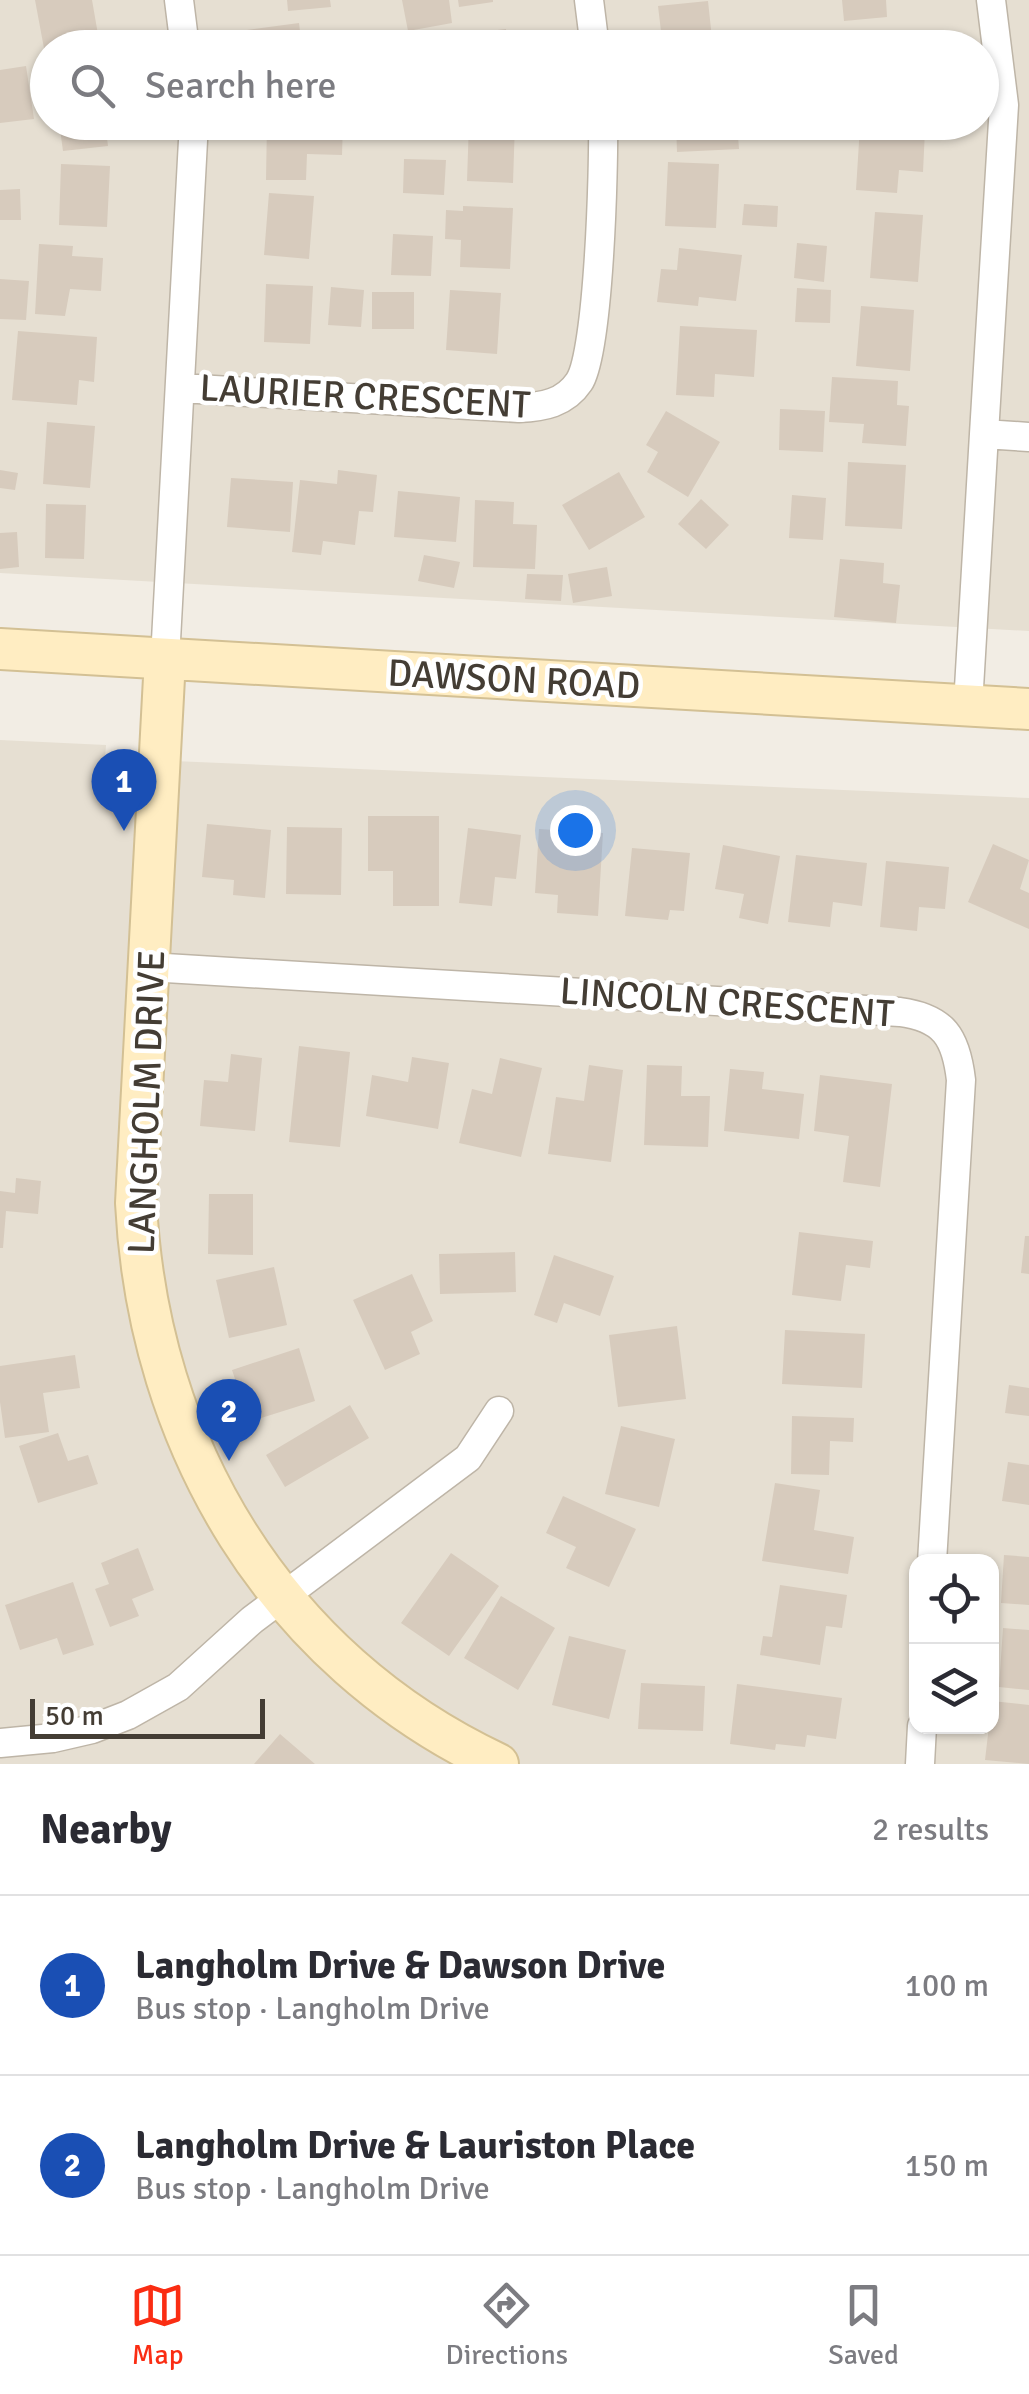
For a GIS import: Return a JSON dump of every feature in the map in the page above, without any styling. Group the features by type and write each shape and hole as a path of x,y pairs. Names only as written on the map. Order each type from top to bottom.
{"street":[{"path":"179,0 183,30"},
{"path":"589,0 593,30"},
{"path":"991,0 995,30"},
{"path":"968,705 1004,104 999,64"},
{"path":"165,659 193,140"},
{"name":"LAURIER CRESCENT","path":"181,388 519,408 555,403 582,378 592,341 602,140"},
{"path":"984,434 1029,437"},
{"name":"DAWSON ROAD","path":"0,649 1029,708"},
{"name":"LANGHOLM DRIVE","path":"165,659 136,1203 138,1254 148,1310 171,1397 196,1459 244,1546 332,1652 380,1695 424,1726 498,1764"},
{"name":"LINCOLN CRESCENT","path":"149,968 900,1012 938,1024 952,1040 961,1080 932,1554"},
{"path":"0,1744 92,1729 153,1703 178,1687 252,1620 468,1458 499,1410"},
{"path":"920,1764 922,1734"}],"shaded area":[{"path":"0,0 1029,0 1029,631 0,573"},
{"path":"0,740 106,745 105,758 1029,798 1029,1764 0,1764"}],"building":[{"path":"35,0 92,0 97,30 41,30"},
{"path":"287,0 330,0 331,7 288,11"},
{"path":"402,0 449,0 452,23 408,30"},
{"path":"458,0 493,0 493,2 459,7"},
{"path":"842,0 886,0 887,17 844,21"},
{"path":"708,1 711,30 661,30 658,6"},
{"path":"299,23 300,30 247,30"},
{"path":"26,66 30,119 0,123 0,70"},
{"path":"61,140 107,140 108,146 63,151"},
{"path":"267,140 342,140 342,155 307,154 306,180 266,180"},
{"path":"468,140 514,140 513,183 467,181"},
{"path":"677,140 738,140 739,149 677,152"},
{"path":"859,140 925,140 923,172 899,170 897,193 856,190"},
{"path":"404,159 446,160 444,195 403,193"},
{"path":"668,162 719,164 716,228 665,226"},
{"path":"61,164 110,166 107,227 59,225"},
{"path":"20,189 21,220 0,220 0,190"},
{"path":"269,193 314,196 309,259 264,255"},
{"path":"744,204 778,206 777,227 742,225"},
{"path":"463,206 513,208 510,269 460,267 461,240 445,239 446,210 463,211"},
{"path":"875,212 923,215 918,282 870,278"},
{"path":"393,234 433,236 431,276 391,275"},
{"path":"797,243 827,246 824,282 794,278"},
{"path":"39,244 73,246 72,256 103,258 101,291 70,289 65,316 35,314"},
{"path":"679,248 742,255 736,301 699,297 698,306 657,302 661,269 677,270"},
{"path":"0,279 29,281 26,320 0,319"},
{"path":"266,284 313,286 310,344 264,342"},
{"path":"331,287 364,290 361,327 328,325"},
{"path":"797,288 831,290 830,323 795,322"},
{"path":"450,290 501,293 497,354 446,350"},
{"path":"372,292 414,292 414,329 372,329"},
{"path":"861,306 914,310 910,371 856,366"},
{"path":"680,326 757,330 754,377 715,374 714,397 676,395"},
{"path":"18,331 97,337 94,382 79,380 77,405 12,400"},
{"path":"832,377 898,381 897,405 909,406 906,446 862,443 864,424 829,422"},
{"path":"780,409 825,411 823,452 779,450"},
{"path":"666,411 720,442 688,497 647,472 658,452 646,445"},
{"path":"47,422 95,426 90,488 43,484"},
{"path":"848,462 906,465 902,529 845,526"},
{"path":"0,470 18,473 15,490 0,488"},
{"path":"338,470 377,475 373,512 359,511 355,545 323,541 321,555 292,552 300,480 337,484"},
{"path":"619,472 645,517 589,550 562,505"},
{"path":"231,478 293,482 290,532 227,527"},
{"path":"398,491 460,497 456,542 394,537"},
{"path":"792,495 826,498 823,540 789,538"},
{"path":"701,499 729,525 706,549 678,524"},
{"path":"475,500 514,502 513,524 537,525 535,569 473,567"},
{"path":"46,504 86,505 84,559 45,558"},
{"path":"17,532 19,567 0,569 0,533"},
{"path":"424,555 460,562 454,588 418,581"},
{"path":"840,559 884,563 883,583 900,585 896,623 834,617"},
{"path":"607,567 612,596 573,603 568,574"},
{"path":"527,574 563,575 561,601 525,599"},
{"path":"368,816 439,816 439,906 393,906 393,871 368,871"},
{"path":"207,824 271,830 265,898 233,895 234,880 202,877"},
{"path":"287,827 342,828 341,895 286,894"},
{"path":"468,828 521,835 516,879 495,877 492,906 459,903"},
{"path":"539,829 603,833 598,916 557,913 558,895 535,893"},
{"path":"993,844 1029,860 1020,889 1029,893 1029,929 968,902"},
{"path":"723,845 780,856 768,924 739,918 744,894 715,889"},
{"path":"632,848 690,853 684,911 670,910 668,920 625,916"},
{"path":"796,855 867,863 862,906 833,902 830,927 788,922"},
{"path":"886,861 949,867 945,909 919,907 917,931 880,927"},
{"path":"299,1046 350,1052 340,1147 289,1142"},
{"path":"231,1054 262,1058 255,1131 200,1126 204,1080 228,1082"},
{"path":"412,1057 449,1063 438,1129 366,1116 372,1075 408,1082"},
{"path":"500,1058 542,1068 521,1157 459,1143 472,1089 492,1094"},
{"path":"589,1065 623,1070 611,1162 548,1154 556,1097 584,1101"},
{"path":"647,1065 682,1066 681,1096 710,1096 708,1147 644,1145"},
{"path":"730,1069 764,1072 762,1089 804,1094 799,1139 724,1131"},
{"path":"820,1075 892,1084 880,1187 843,1182 849,1136 814,1131"},
{"path":"16,1178 41,1181 38,1214 6,1211 0,1248 0,1191 15,1193"},
{"path":"209,1194 253,1194 253,1255 208,1254"},
{"path":"799,1232 873,1241 870,1268 846,1265 841,1301 792,1295"},
{"path":"1025,1236 1029,1236 1029,1274 1021,1273"},
{"path":"515,1252 516,1292 440,1294 439,1254"},
{"path":"554,1255 614,1276 600,1316 564,1303 557,1323 534,1315"},
{"path":"274,1267 287,1325 229,1338 216,1280"},
{"path":"412,1274 433,1321 411,1332 420,1354 385,1370 353,1300"},
{"path":"677,1326 686,1399 618,1407 609,1335"},
{"path":"785,1330 865,1334 862,1388 782,1384"},
{"path":"299,1348 315,1401 258,1419 252,1400 243,1403 232,1370"},
{"path":"75,1355 80,1388 43,1393 49,1432 5,1438 0,1366"},
{"path":"1009,1385 1029,1388 1029,1416 1005,1413"},
{"path":"350,1405 369,1438 285,1487 266,1455"},
{"path":"792,1416 854,1418 853,1442 830,1441 829,1475 791,1474"},
{"path":"621,1426 675,1439 659,1507 605,1494"},
{"path":"58,1433 68,1461 88,1455 98,1484 38,1503 19,1446"},
{"path":"1008,1462 1029,1465 1029,1505 1002,1501"},
{"path":"775,1483 820,1490 814,1530 854,1537 848,1574 762,1561"},
{"path":"563,1496 636,1529 609,1587 566,1568 576,1547 546,1533"},
{"path":"138,1548 154,1590 132,1599 139,1616 110,1627 95,1589 109,1584 101,1563"},
{"path":"451,1553 499,1586 449,1656 401,1623"},
{"path":"1004,1555 1029,1557 1029,1605 1001,1603"},
{"path":"73,1582 94,1645 63,1655 57,1638 20,1650 5,1605"},
{"path":"780,1585 847,1595 842,1628 826,1626 820,1665 760,1655 763,1636 772,1637"},
{"path":"501,1596 555,1628 518,1690 464,1658"},
{"path":"1003,1628 1029,1630 1029,1690 999,1687"},
{"path":"569,1636 626,1650 609,1719 552,1705"},
{"path":"641,1683 705,1686 703,1731 638,1729"},
{"path":"737,1684 842,1698 836,1739 807,1735 805,1747 776,1744 775,1750 730,1744"},
{"path":"999,1702 1029,1705 1029,1764 985,1760 988,1734 999,1734"},
{"path":"280,1734 315,1764 254,1764"}],"place":[{"name":"Langholm Drive & Dawson Drive","path":"124,831"},
{"name":"Langholm Drive & Lauriston Place","path":"229,1461"}]}
